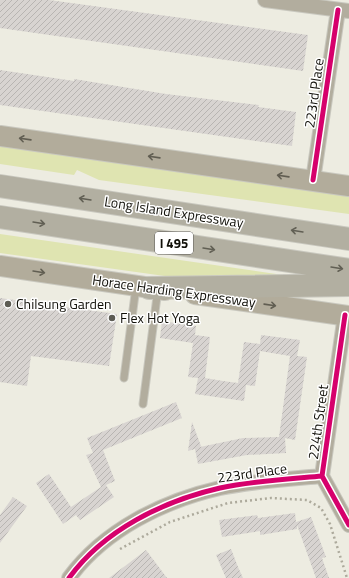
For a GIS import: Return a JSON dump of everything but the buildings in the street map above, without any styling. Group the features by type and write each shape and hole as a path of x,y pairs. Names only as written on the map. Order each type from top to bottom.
{"highway":[{"name":"Long Island Expressway","path":"0,186 349,239"},
{"name":"I 495","path":"0,217 349,270"},
{"path":"147,288 349,285"}],"main road":[{"path":"0,136 349,186"},
{"name":"Horace Harding Expressway","path":"0,266 347,316"}],"street":[{"path":"265,0 343,10"},
{"name":"223rd Place","path":"313,180 343,10"},
{"name":"224th Street","path":"347,316 322,476 349,525"},
{"name":"223rd Place","path":"69,578 90,553 119,530 162,508 220,488 322,476"}],"lane":[{"path":"124,378 147,288"},
{"path":"143,404 147,288"}],"path":[{"path":"114,554 170,522 228,503 271,498 307,500 321,508 330,524 347,578"}],"green space":[{"path":"0,145 349,193 349,214 99,180 77,170 74,175 0,164"},
{"path":"0,234 290,276 179,278 0,253"}],"cycle path":[{"path":"313,180 338,10"},
{"path":"345,315 322,476 349,525"},
{"path":"69,578 83,561 117,532 136,520 177,501 220,488 271,480 322,476"}],"place":[{"name":"Chilsung Garden","path":"8,304"},
{"name":"Flex Hot Yoga","path":"112,318"}]}
